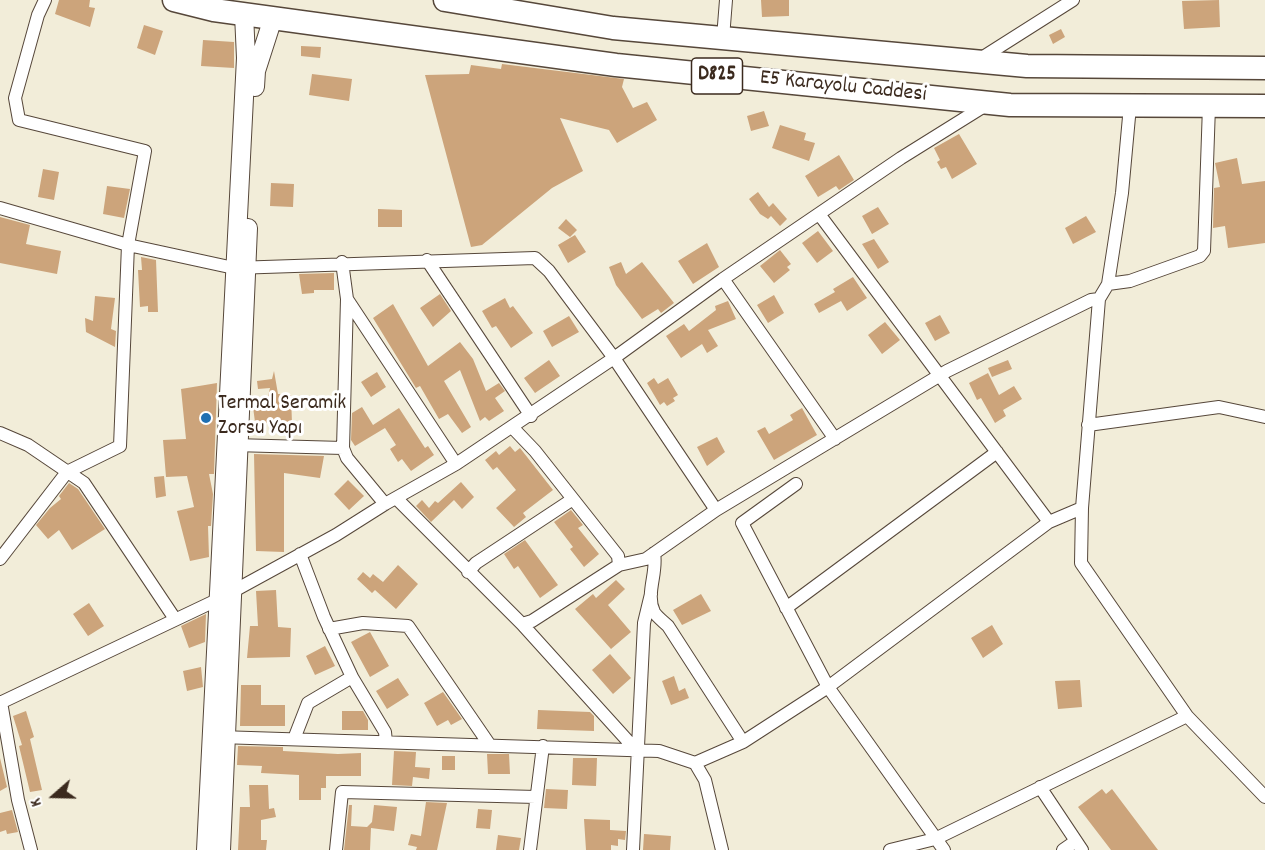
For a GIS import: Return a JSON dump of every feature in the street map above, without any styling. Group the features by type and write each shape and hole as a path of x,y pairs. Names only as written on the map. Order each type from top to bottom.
{"highway":[{"name":"E5 Karayolu Caddesi","path":"174,0 279,9 616,65 990,103 1265,106"},
{"name":"E5 Karayolu Caddesi","path":"445,0 613,28 1027,66 1265,68"}],"street":[{"path":"0,559 66,472 120,446 128,245 145,151 19,120 15,98 38,15 45,0"},
{"path":"723,38 726,0"},
{"path":"977,61 1073,0"},
{"path":"206,850 219,737 233,445 246,58 243,7"},
{"path":"240,268 256,71 279,9"},
{"path":"31,850 18,800 0,702 226,594 336,535 456,464 531,416 723,279 819,214 990,103"},
{"path":"1130,106 1122,193 1107,275 1108,284 1099,299 1082,508 1081,563 1188,716 1265,797"},
{"path":"1108,284 1130,281 1200,256 1204,252 1209,106"},
{"path":"0,208 128,245 240,268 342,262 535,258 549,271 614,358 716,510"},
{"path":"819,214 1049,522"},
{"path":"427,260 531,416"},
{"path":"342,262 347,299 342,448 347,458 522,624 636,750"},
{"path":"723,279 835,439"},
{"path":"347,299 456,464"},
{"path":"522,624 532,621 619,565 646,559 716,510 939,376 1091,300 1099,299"},
{"path":"1088,425 1219,407 1265,417"},
{"path":"512,427 536,451 618,556 619,565"},
{"path":"0,433 28,445 84,483 175,620"},
{"path":"233,445 342,448"},
{"path":"786,609 998,452"},
{"path":"796,484 742,524 828,687 944,850"},
{"path":"468,572 476,563 573,499"},
{"path":"695,763 743,742 828,687 1049,522 1082,508"},
{"path":"633,850 636,750 644,623 656,561 654,553"},
{"path":"300,554 329,630 352,677 385,732 386,742"},
{"path":"651,594 654,612 668,626 743,742"},
{"path":"329,630 363,623 408,626 489,744"},
{"path":"294,740 308,703 352,677"},
{"path":"890,850 935,839 1188,716"},
{"path":"219,737 659,751 695,763 705,780 722,850"},
{"path":"219,737 221,850"},
{"path":"530,850 543,746"},
{"path":"1040,787 1079,846 1063,850"},
{"path":"336,850 342,792 536,797"}],"building":[{"path":"59,0 90,0 89,7 95,8 90,27 55,14"},
{"path":"761,0 789,0 789,16 762,17"},
{"path":"1219,0 1220,27 1184,29 1182,1"},
{"path":"144,25 163,31 155,55 137,48"},
{"path":"1061,29 1065,37 1053,44 1049,35"},
{"path":"203,40 234,42 234,68 201,66"},
{"path":"301,46 321,47 320,58 301,56"},
{"path":"502,64 624,79 622,87 633,108 647,102 657,120 617,143 609,130 560,118 583,171 552,188 482,245 471,247 425,75 469,74 471,65 501,69"},
{"path":"312,74 352,79 349,101 309,95"},
{"path":"764,111 769,126 751,131 747,116"},
{"path":"780,125 806,133 804,140 815,143 809,161 772,148"},
{"path":"959,134 977,164 952,179 946,167 941,169 937,162 940,160 934,148"},
{"path":"839,155 854,180 839,190 836,186 818,197 805,176"},
{"path":"1237,158 1242,184 1265,181 1265,243 1228,248 1225,226 1213,228 1214,188 1220,187 1215,163"},
{"path":"43,169 59,172 54,200 38,197"},
{"path":"271,183 294,184 293,207 270,206"},
{"path":"107,186 130,189 124,218 103,214"},
{"path":"758,192 769,207 773,203 787,219 780,226 771,216 768,219 760,214 749,199"},
{"path":"878,207 889,224 872,234 862,216"},
{"path":"378,209 402,210 402,227 378,227"},
{"path":"1086,216 1096,232 1073,244 1065,228"},
{"path":"0,217 30,225 26,244 61,251 57,274 0,263"},
{"path":"566,219 577,230 570,237 558,228"},
{"path":"818,231 833,251 817,263 802,243"},
{"path":"575,235 586,252 568,263 558,245"},
{"path":"874,239 889,262 878,269 862,244"},
{"path":"707,243 719,267 693,284 678,261"},
{"path":"780,250 791,264 787,267 790,270 774,283 760,266"},
{"path":"141,257 156,260 158,312 148,312 148,306 140,307 138,270 142,270"},
{"path":"621,262 626,274 642,262 674,303 661,313 658,309 642,319 616,285 609,267"},
{"path":"334,273 334,290 314,290 314,293 302,294 299,274"},
{"path":"853,277 867,298 847,311 841,301 819,313 814,304 835,292 833,289"},
{"path":"440,294 451,311 433,327 420,308"},
{"path":"774,295 784,313 768,323 757,305"},
{"path":"95,296 115,298 111,329 116,331 115,347 86,332 85,318 93,321"},
{"path":"505,298 510,308 513,306 533,333 511,348 496,326 492,328 482,311"},
{"path":"728,301 736,319 708,330 718,346 707,353 702,344 681,358 666,336 684,324 689,331 716,310 715,306"},
{"path":"393,304 428,366 460,342 473,359 486,391 499,383 505,391 495,398 504,411 489,421 485,417 480,421 460,370 444,381 471,427 462,433 448,414 439,419 420,386 416,388 373,318"},
{"path":"940,315 950,333 935,341 925,323"},
{"path":"569,316 579,332 552,347 543,331"},
{"path":"885,322 900,340 882,354 868,335"},
{"path":"549,360 560,376 535,393 524,378"},
{"path":"1008,360 1012,369 992,377 988,368"},
{"path":"274,371 278,394 291,395 292,424 255,422 253,407 266,405 270,388 258,389 257,381 272,379"},
{"path":"377,372 386,387 371,397 361,382"},
{"path":"988,373 999,395 1014,386 1022,399 1003,410 1006,416 995,423 981,398 977,400 969,383"},
{"path":"654,378 658,384 668,378 678,395 673,398 675,401 667,406 664,402 660,405 647,383"},
{"path":"217,383 214,474 209,474 213,494 211,526 208,526 209,557 190,561 177,511 194,507 187,476 166,477 163,440 186,439 181,389"},
{"path":"362,407 373,425 399,408 425,448 428,446 434,455 411,471 402,459 398,462 390,449 396,445 385,428 355,446 351,440 352,413"},
{"path":"802,408 817,435 774,460 757,431 765,427 769,434 793,420 790,415"},
{"path":"717,437 725,452 707,466 697,447"},
{"path":"510,446 515,452 520,448 553,490 523,513 526,517 514,527 496,508 516,490 497,467 493,470 485,460 496,451 499,455"},
{"path":"254,454 324,456 320,478 284,473 284,552 256,551"},
{"path":"164,476 166,496 156,498 154,477"},
{"path":"348,480 364,496 349,510 334,494"},
{"path":"461,482 474,497 462,509 454,500 431,522 416,506 422,500 429,508"},
{"path":"69,483 78,489 105,529 72,550 59,530 48,539 36,525 61,499 59,496"},
{"path":"571,510 583,525 578,528 599,554 584,567 570,549 573,547 554,522"},
{"path":"525,540 558,585 540,598 518,566 514,569 504,554"},
{"path":"398,565 418,584 396,609 375,590 372,593 357,579 363,572 370,578 373,574 383,582"},
{"path":"616,580 625,589 608,605 631,632 611,649 575,609 593,594 596,598"},
{"path":"276,590 278,627 291,628 290,657 247,658 250,626 258,626 256,591"},
{"path":"701,594 711,611 682,625 673,610"},
{"path":"89,603 104,626 88,636 73,614"},
{"path":"206,614 205,642 189,648 181,626"},
{"path":"992,625 1003,644 983,658 971,638"},
{"path":"370,632 389,666 370,677 351,642"},
{"path":"325,646 335,666 315,675 306,656"},
{"path":"610,654 631,678 613,694 592,670"},
{"path":"201,667 203,687 187,691 183,671"},
{"path":"674,676 679,691 685,688 689,698 671,705 662,681"},
{"path":"398,678 409,695 387,709 376,691"},
{"path":"1080,680 1082,707 1058,709 1055,681"},
{"path":"241,685 261,685 261,705 285,705 285,726 240,726"},
{"path":"443,692 462,719 451,725 448,720 437,726 424,703"},
{"path":"538,710 590,712 594,716 594,731 537,729"},
{"path":"26,711 34,737 30,739 42,790 30,792 19,746 22,745 13,716"},
{"path":"342,711 363,711 368,720 368,730 342,730"},
{"path":"238,746 283,747 283,751 361,753 361,776 326,776 326,788 321,788 321,800 299,800 299,775 261,773 262,766 237,765"},
{"path":"394,751 416,752 415,767 430,768 429,779 413,777 412,786 392,785"},
{"path":"487,754 509,754 510,774 488,774"},
{"path":"442,756 455,756 455,770 442,770"},
{"path":"0,758 7,787 0,791"},
{"path":"573,758 597,758 596,786 572,785"},
{"path":"249,785 268,785 269,809 274,808 276,817 261,820 261,840 267,840 266,850 238,850 240,807 250,807"},
{"path":"546,789 568,790 567,809 544,808"},
{"path":"1102,789 1106,794 1112,789 1158,850 1111,850 1078,807"},
{"path":"426,802 447,803 437,850 416,850 417,847 408,845 411,834 421,836"},
{"path":"349,805 352,805 351,826 367,827 372,822 374,805 397,807 394,831 371,828 370,850 344,850"},
{"path":"478,809 492,810 490,829 476,828"},
{"path":"12,810 18,832 7,834 6,830 0,832 0,813"},
{"path":"584,819 610,820 610,830 626,831 625,840 618,839 618,846 611,845 611,850 586,850"},
{"path":"644,834 671,836 670,850 643,850"},
{"path":"498,835 521,838 519,850 496,850"}],"place":[{"name":"Termal Seramik Zorsu Yapı","path":"206,418"}]}
